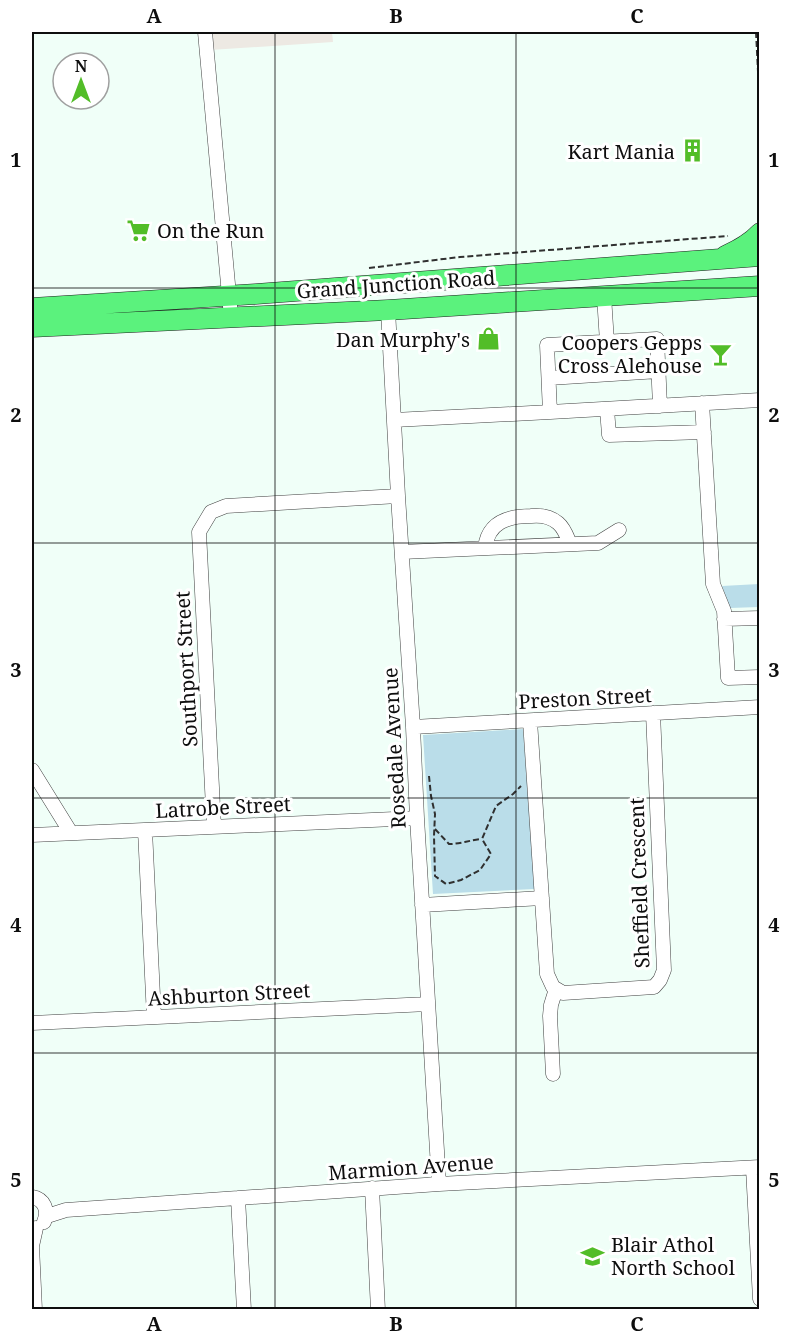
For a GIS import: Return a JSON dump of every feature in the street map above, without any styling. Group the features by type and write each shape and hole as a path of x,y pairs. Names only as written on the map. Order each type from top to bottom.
{"highway":[{"path":"717,259 739,250 759,233"},
{"name":"Grand Junction Road","path":"32,308 229,296 759,256"},
{"path":"386,284 388,310"},
{"name":"Grand Junction Road","path":"32,327 388,310 759,286"}],"street":[{"path":"205,32 231,317"},
{"path":"604,296 607,342"},
{"name":"Rosedale Avenue","path":"388,310 439,1184"},
{"path":"550,412 547,345 657,339 660,406"},
{"path":"549,378 658,371"},
{"path":"394,420 759,400"},
{"path":"702,403 713,584 724,611 728,678 759,677"},
{"path":"607,409 609,435 704,432"},
{"name":"Southport Street","path":"214,827 199,532 212,512 226,506 398,496"},
{"path":"485,548 488,536 496,525 511,518 529,516 545,516 559,524 567,534 570,544"},
{"path":"402,552 598,543 619,530"},
{"path":"724,619 759,618"},
{"name":"Preston Street","path":"413,727 759,707"},
{"name":"Sheffield Crescent","path":"556,989 563,993 654,987 664,970 653,713"},
{"path":"530,721 547,974 556,989 550,1016 553,1074"},
{"path":"32,770 71,833"},
{"name":"Latrobe Street","path":"32,835 417,818"},
{"path":"145,830 154,1017"},
{"path":"422,905 542,898"},
{"name":"Ashburton Street","path":"32,1023 428,1004"},
{"path":"756,1167 759,1299"},
{"name":"Marmion Avenue","path":"38,1200 66,1210 372,1188 756,1167"},
{"path":"372,1188 378,1310"},
{"path":"238,1198 244,1310"},
{"path":"35,1310 32,1246 34,1229 41,1226 38,1200"}],"path":[{"path":"756,32 759,111"},
{"path":"460,257 728,236"},
{"path":"429,773 435,814 435,876 446,884 461,880 480,870 491,855 482,839"},
{"path":"482,839 496,806 521,786"},
{"path":"429,828 434,828 448,844 461,844 482,839"}],"shaded area":[{"path":"209,32 332,32 333,42 210,50"},
{"path":"759,584 759,607 730,608 722,586"},
{"path":"523,729 535,889 433,894 423,735"}],"place":[{"name":"Kart Mania","path":"693,151"},
{"name":"On the Run","path":"139,230"},
{"name":"Dan Murphy's","path":"488,339"},
{"name":"Coopers Gepps Cross Alehouse","path":"720,354"},
{"name":"Blair Athol North School","path":"593,1256"}]}
